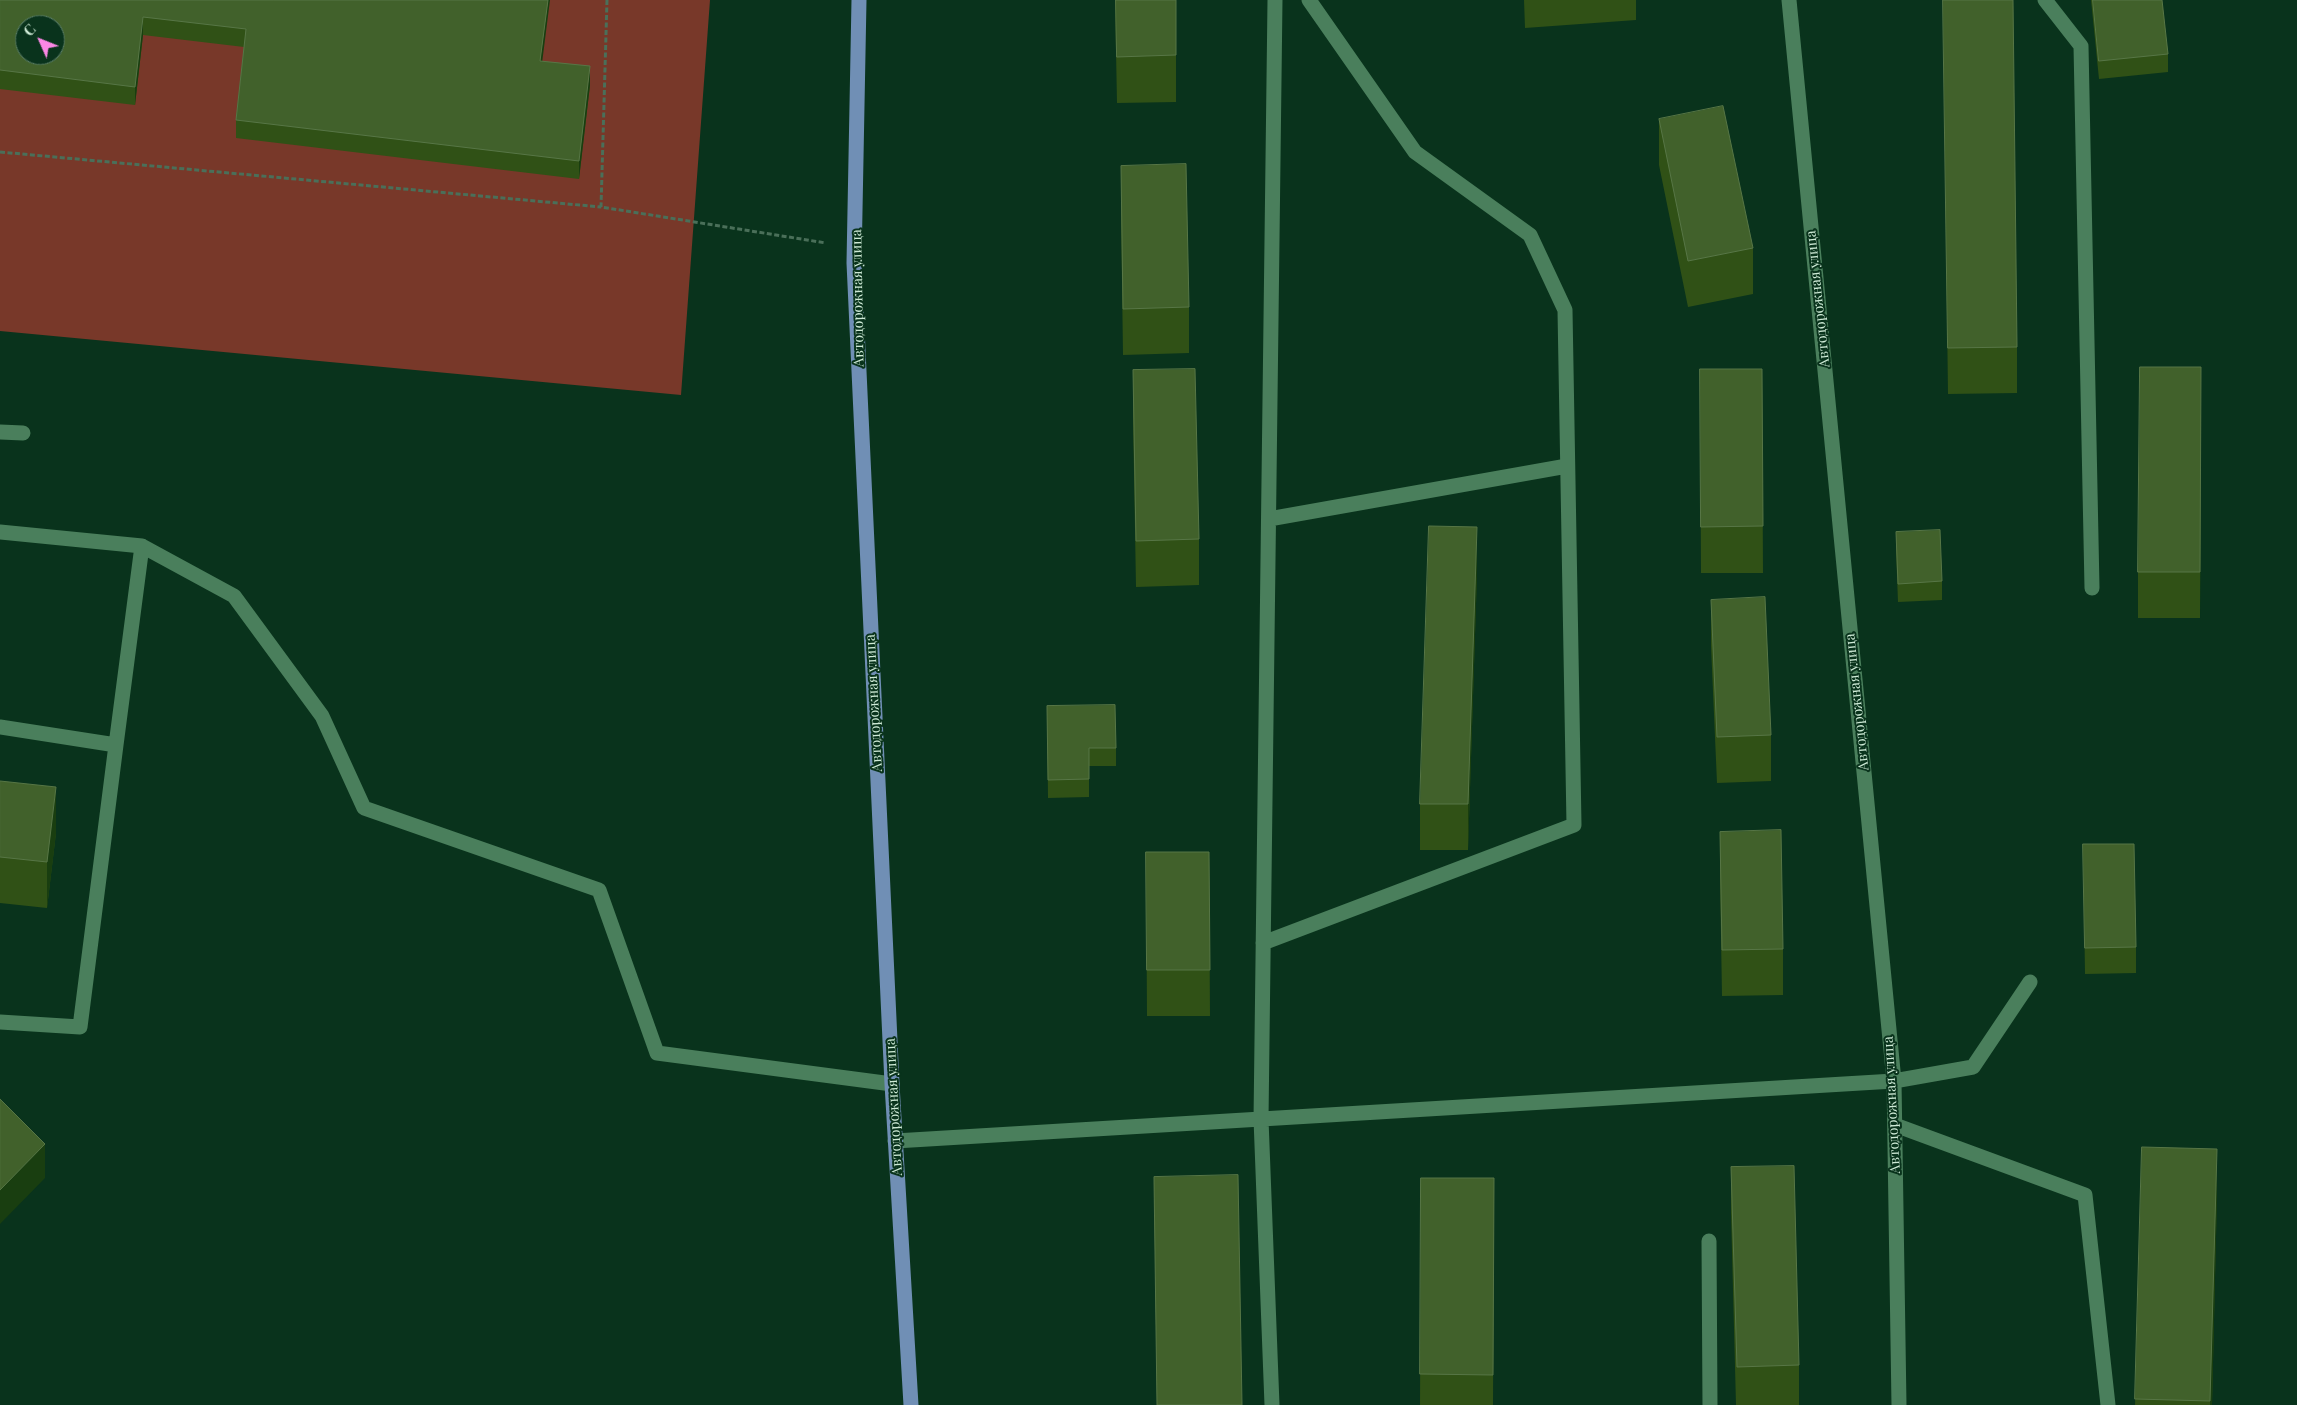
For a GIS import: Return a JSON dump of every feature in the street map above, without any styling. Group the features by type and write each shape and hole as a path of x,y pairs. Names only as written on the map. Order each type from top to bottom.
{"main road":[{"name":"Автодорожная улица","path":"859,0 855,248 892,1084 911,1405"}],"lane":[{"path":"1272,1405 1260,1119 1275,0"},
{"path":"1263,944 1574,825 1565,310 1530,235 1415,152 1309,0"},
{"name":"Автодорожная улица","path":"1789,0 1894,1081 1899,1405"},
{"path":"2045,0 2081,46 2092,588"},
{"path":"0,432 22,433"},
{"path":"1268,519 1567,466"},
{"path":"0,532 142,546 234,596 322,716 364,808 599,890 657,1053 892,1084"},
{"path":"0,1022 80,1027 142,546"},
{"path":"0,727 116,745"},
{"path":"895,1141 1894,1081 1973,1068 2030,982"},
{"path":"1895,1125 2085,1195 2108,1405"},
{"path":"1709,1241 1710,1405"}],"path":[{"path":"601,207 607,0"},
{"path":"0,152 601,207 855,248"}],"shaded area":[{"path":"0,0 710,0 681,395 0,331"}],"building":[{"path":"0,0 548,0 540,61 590,66 579,161 236,120 246,29 143,17 135,87 0,70"},
{"path":"1116,0 1176,0 1176,55 1117,57"},
{"path":"1943,0 2013,0 2017,347 1948,348"},
{"path":"2093,0 2162,0 2168,54 2099,61"},
{"path":"1723,106 1753,248 1688,261 1659,119"},
{"path":"1186,164 1189,307 1123,309 1121,166"},
{"path":"2140,367 2201,367 2200,572 2138,572"},
{"path":"1195,369 1199,539 1136,541 1133,370"},
{"path":"1700,369 1762,369 1763,526 1701,527"},
{"path":"1429,526 1477,527 1468,804 1420,804"},
{"path":"1940,530 1942,581 1898,584 1896,532"},
{"path":"1765,597 1771,735 1717,737 1711,600"},
{"path":"1115,705 1116,748 1089,748 1089,779 1048,780 1047,706"},
{"path":"0,781 56,787 47,862 0,857"},
{"path":"1781,830 1783,949 1722,950 1720,832"},
{"path":"2083,844 2134,844 2136,947 2085,948"},
{"path":"1146,852 1209,852 1210,970 1147,970"},
{"path":"0,1099 45,1144 0,1190"},
{"path":"2142,1147 2217,1149 2210,1401 2135,1399"},
{"path":"1794,1166 1799,1365 1737,1367 1731,1167"},
{"path":"1238,1175 1242,1405 1157,1405 1154,1177"},
{"path":"1421,1178 1494,1178 1493,1375 1420,1374"}]}
